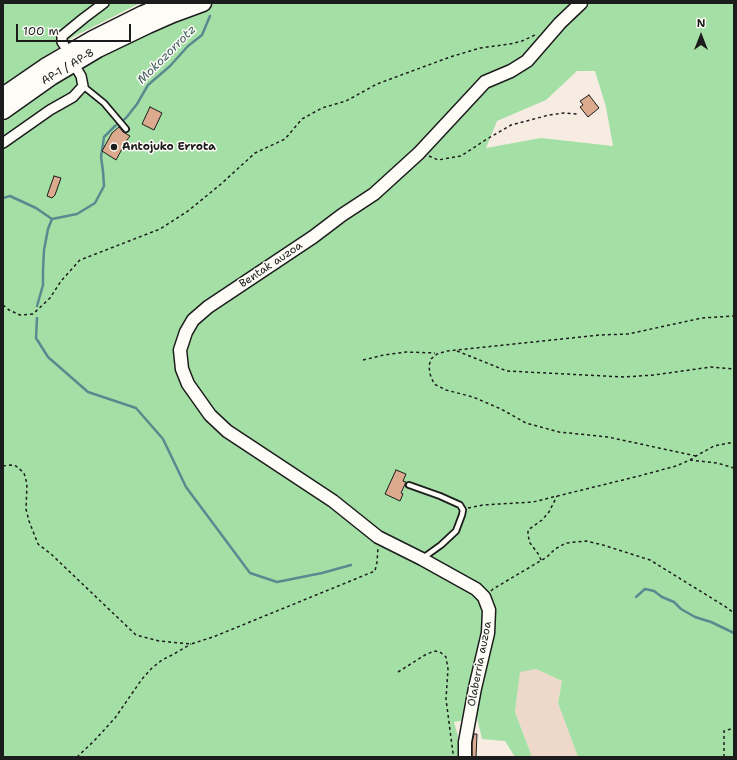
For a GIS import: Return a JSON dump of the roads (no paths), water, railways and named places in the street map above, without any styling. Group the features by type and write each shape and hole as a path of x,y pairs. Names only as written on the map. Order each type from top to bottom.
{"highway":[{"name":"AP-1 / AP-8","path":"3,96 45,67 93,38 169,3"},
{"name":"AP-1 / AP-8","path":"3,111 50,77 98,49 173,14 203,3"}],"street":[{"path":"64,45 62,42 62,36 104,3"},
{"name":"Bentak auzoa","path":"422,559 378,537 333,501 221,426 210,415 188,384 182,369 180,350 186,332 193,320 208,307 313,237 342,215 374,194 419,153 485,82 511,71 527,61 560,23 581,3"},
{"path":"3,143 50,110 73,97 84,86 78,71"},
{"name":"Olaberria auzoa","path":"422,559 476,589 484,598 489,610 488,633 475,688 465,742 465,757"}],"lane":[{"path":"84,86 104,103 126,129"},
{"path":"408,485 440,496 460,505 464,510 456,531 441,545 422,559"}],"waterway":[{"name":"Mokozorrotz","path":"3,198 10,196 36,208 52,219 77,214 95,203 104,186 101,157 104,137 126,118 137,104 148,85 170,66 188,46 202,35 210,16"},
{"path":"37,306 43,285 44,250 48,229 52,219"},
{"path":"37,318 36,338 48,357 88,392 136,408 163,439 186,487 250,573 277,582 322,573 351,565"},
{"path":"636,597 645,589 654,591 662,597 674,602 681,609 695,617 711,622 734,633"}],"place":[{"name":"Antojuko Errota","path":"114,147"}]}
